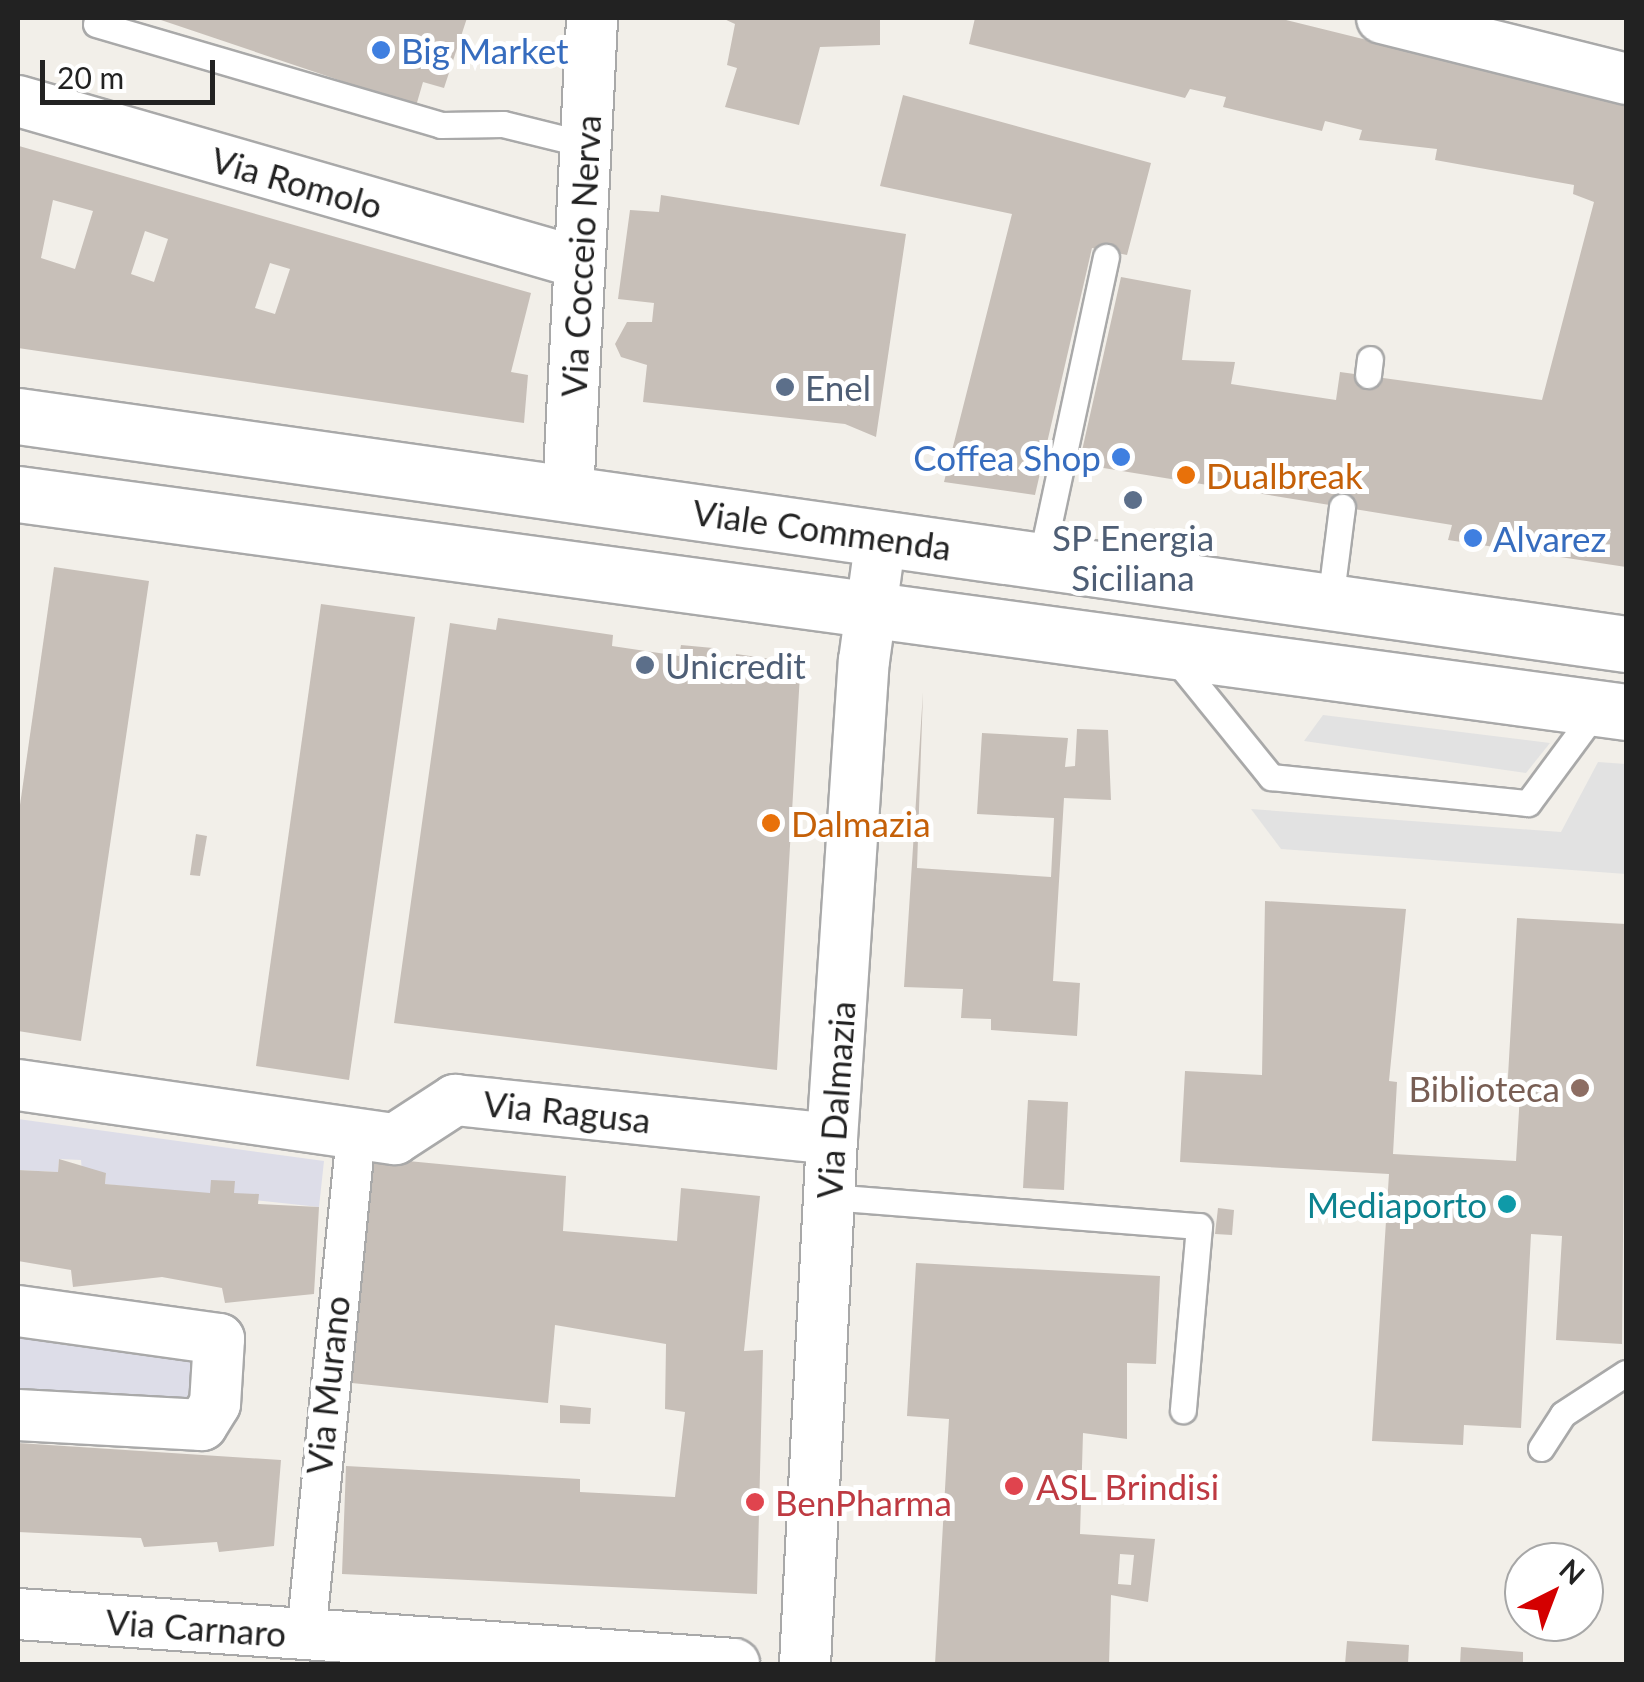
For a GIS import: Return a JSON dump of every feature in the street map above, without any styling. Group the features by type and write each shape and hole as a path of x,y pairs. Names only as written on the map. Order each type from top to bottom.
{"street":[{"name":"Via Cocceio Nerva","path":"568,494 592,18"},
{"path":"1382,18 1626,78"},
{"name":"Via Romolo","path":"18,101 578,262"},
{"name":"Viale Commenda","path":"18,416 1626,644"},
{"path":"18,494 870,616 1613,710"},
{"name":"Via Dalmazia","path":"805,1664 832,1139 870,616 881,537"},
{"name":"Via Ragusa","path":"18,1086 395,1139 455,1100 832,1139"},
{"name":"Via Murano","path":"306,1634 356,1136"},
{"path":"18,1310 219,1338 216,1404 202,1425 18,1414"},
{"name":"Via Carnaro","path":"18,1614 734,1664"}],"lane":[{"path":"96,24 441,125 504,124 584,144"},
{"path":"1041,560 1106,257"},
{"path":"1330,602 1342,507"},
{"path":"1173,656 1271,777 1528,803 1613,710"},
{"path":"829,1196 1199,1226 1183,1410"},
{"path":"1541,1448 1564,1414 1626,1372"}],"shaded area":[{"path":"1323,715 1550,743 1526,773 1304,741"},
{"path":"1598,762 1626,764 1626,874 1281,849 1251,809 1561,832"},
{"path":"18,1119 324,1161 319,1207 105,1184 106,1173 82,1172 81,1160 59,1159 58,1172 18,1170"},
{"path":"18,1324 206,1346 200,1405 18,1394"}],"building":[{"path":"155,18 467,18 444,88 423,82 416,106"},
{"path":"722,18 880,18 880,45 820,47 799,125 725,107 737,68 727,65 735,24"},
{"path":"975,18 1278,18 1626,104 1626,567 1448,540 1452,525 1079,464 1121,277 1191,290 1182,360 1235,362 1231,384 1336,400 1340,372 1542,400 1594,202 1573,194 1574,185 1435,160 1437,149 1359,140 1362,130 1325,121 1322,131 1223,107 1226,97 1190,89 1185,98 969,44"},
{"path":"903,95 1151,163 1127,255 1092,248 1035,495 944,482 1012,214 880,186"},
{"path":"19,146 531,293 511,372 528,375 524,423 18,348","holes":["53,200 93,211 75,269 41,258","145,231 168,239 154,282 131,274","270,263 290,269 275,314 255,308"]},
{"path":"661,195 906,234 876,437 845,424 643,402 647,365 621,357 615,344 627,322 652,322 654,303 618,299 630,210 659,212"},
{"path":"54,567 149,581 81,1041 18,1031 18,819"},
{"path":"321,604 415,617 349,1080 256,1066"},
{"path":"498,618 613,635 612,646 679,656 681,645 713,648 711,660 736,664 736,654 779,660 777,670 800,674 777,1070 394,1023 450,623 496,630"},
{"path":"923,692 917,868 1051,877 1054,818 977,814 982,733 1068,738 1065,767 1075,766 1077,729 1108,730 1111,800 1064,798 1053,981 1080,983 1077,1036 991,1030 991,1019 961,1018 963,989 904,987"},
{"path":"196,834 207,836 200,876 190,875"},
{"name":"Mediaporto","path":"1265,901 1406,909 1389,1081 1397,1082 1393,1154 1516,1161 1520,1094 1507,1094 1517,918 1626,924 1622,1344 1556,1340 1562,1236 1531,1234 1521,1428 1464,1425 1463,1445 1372,1441 1389,1174 1180,1162 1185,1071 1262,1075"},
{"path":"1028,1100 1068,1102 1064,1190 1023,1188"},
{"path":"366,1157 566,1176 563,1231 677,1241 681,1188 760,1196 744,1351 763,1350 757,1594 342,1574 346,1466 580,1479 580,1492 675,1497 685,1412 665,1409 666,1344 555,1325 548,1403 342,1382"},
{"path":"59,1159 106,1173 105,1184 210,1193 211,1180 235,1181 234,1193 259,1194 258,1204 319,1207 314,1294 225,1303 222,1288 162,1277 73,1287 71,1270 18,1261 18,1170 58,1172"},
{"path":"1218,1208 1234,1210 1232,1235 1215,1234"},
{"name":"ASL Brindisi","path":"916,1263 1160,1276 1156,1364 1127,1363 1127,1439 1083,1433 1080,1534 1155,1539 1148,1602 1111,1595 1109,1664 935,1664 949,1419 907,1416","holes":["1120,1554 1134,1555 1131,1585 1118,1584"]},
{"path":"560,1405 591,1408 590,1424 560,1423"},
{"path":"18,1443 281,1460 274,1546 219,1552 217,1542 144,1547 141,1538 18,1532"},
{"path":"1347,1641 1409,1645 1408,1664 1345,1664"},
{"path":"1461,1647 1523,1652 1523,1664 1460,1664"}],"place":[{"name":"Big Market","path":"381,50"},
{"name":"Enel","path":"785,387"},
{"name":"Coffea Shop","path":"1121,457"},
{"name":"Dualbreak","path":"1186,475"},
{"name":"SP Energia Siciliana","path":"1133,500"},
{"name":"Alvarez","path":"1473,538"},
{"name":"Unicredit","path":"645,665"},
{"name":"Dalmazia","path":"771,823"},
{"name":"Biblioteca","path":"1580,1088"},
{"name":"Mediaporto","path":"1507,1204"},
{"name":"ASL Brindisi","path":"1014,1486"},
{"name":"BenPharma","path":"755,1502"}]}
